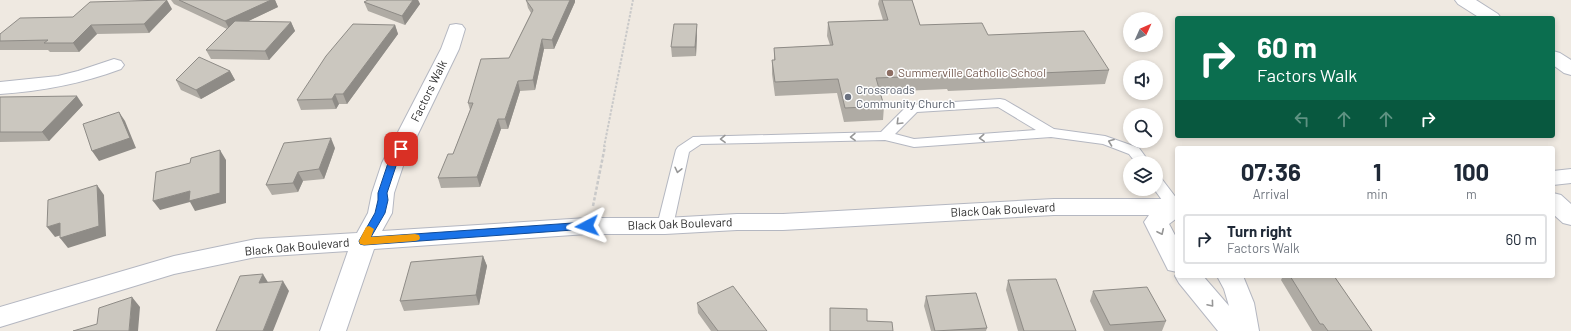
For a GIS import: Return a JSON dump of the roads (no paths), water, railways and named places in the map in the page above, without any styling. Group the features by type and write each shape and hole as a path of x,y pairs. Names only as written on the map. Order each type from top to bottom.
{"street":[{"path":"1464,0 1489,16"},
{"name":"Factors Walk","path":"333,331 364,241 380,213 383,193 393,163 450,49 456,29"},
{"path":"1555,58 1571,69"},
{"path":"0,88 58,83 88,76 114,65"},
{"path":"1555,178 1571,176"},
{"path":"1555,203 1571,217"},
{"name":"Black Oak Boulevard","path":"0,317 127,278 219,255 256,248 587,226 665,226 783,222 1054,207 1175,208"},
{"path":"1175,209 1156,222 1175,259"},
{"path":"1190,278 1234,331"},
{"path":"1231,278 1244,312 1246,331"}],"lane":[{"path":"885,136 913,108 1000,103 1050,133"},
{"path":"665,226 683,150 698,140 885,136 914,143 1050,133 1105,140 1134,151 1138,156"},
{"path":"1163,190 1175,207"}],"place":[{"name":"Summerville Catholic School","path":"890,73"},
{"name":"Crossroads Community Church","path":"848,97"}]}
